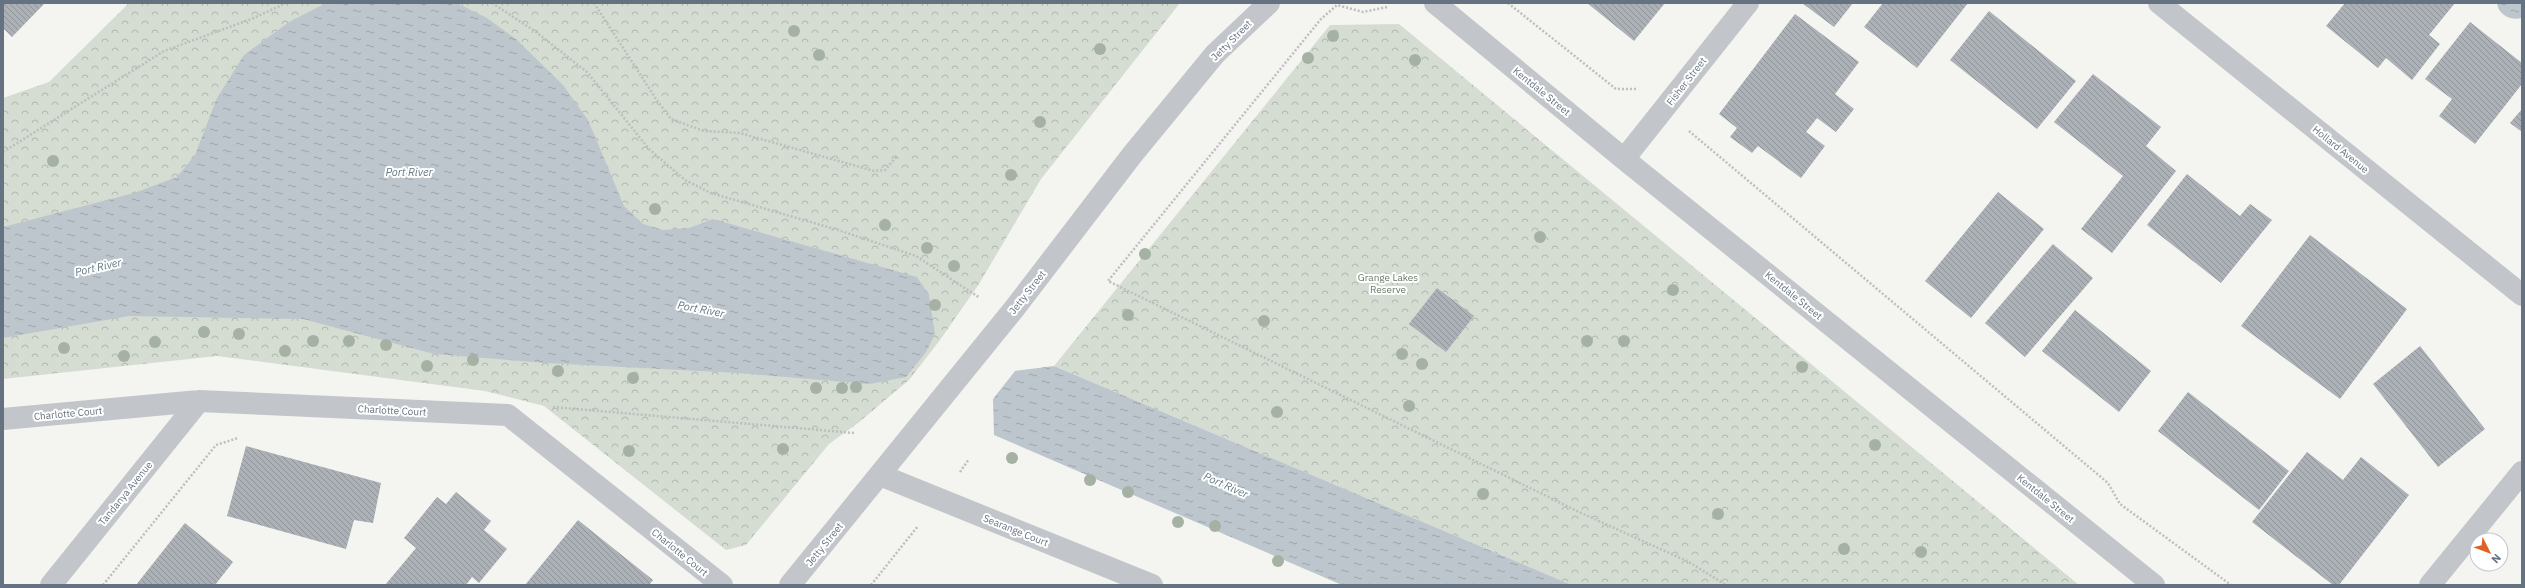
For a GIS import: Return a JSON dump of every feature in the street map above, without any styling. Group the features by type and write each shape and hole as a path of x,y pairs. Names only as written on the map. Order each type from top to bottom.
{"street":[{"name":"Jetty Street","path":"790,585 1014,309 1132,155 1215,54 1269,3"},
{"name":"Kentdale Street","path":"1435,3 1624,159 2154,585"},
{"name":"Fisher Street","path":"1624,159 1748,3"},
{"name":"Hollard Avenue","path":"2159,3 2522,295"},
{"name":"Charlotte Court","path":"3,419 199,400 508,415 722,585"},
{"name":"Tandanya Avenue","path":"51,585 199,400"},
{"path":"2430,585 2522,472"},
{"name":"Searange Court","path":"880,475 1152,585"}],"path":[{"path":"3,152 164,51 254,18 286,3"},
{"path":"492,3 536,32 587,72 649,149 685,180 711,193 838,230 916,256 980,298"},
{"path":"594,3 656,99 672,118 704,131 740,133 874,171 885,170 897,156"},
{"path":"1508,3 1616,89 1640,89 1663,110 2108,483 2120,504 2231,585"},
{"path":"1387,7 1363,12 1337,5 1320,19 1108,281 1580,512 1689,562 1726,585"},
{"path":"552,407 854,433"},
{"path":"103,585 216,445 244,436"}],"green space":[{"path":"129,3 1180,3 1041,179 979,284 940,340 909,380 858,423 829,444 746,545 726,550 544,406 485,391 217,356 3,379 3,98 49,82"},
{"name":"Grange Lakes Reserve","path":"1399,24 2079,585 1572,585 1054,366 1330,25"}],"water":[{"name":"Port River","path":"326,3 457,3 487,18 516,39 563,85 588,120 624,206 643,224 663,230 689,228 713,219 917,277 929,295 935,334 926,352 906,377 870,384 738,373 546,363 434,354 303,319 129,316 3,338 3,227 134,193 177,177 195,155 217,98 244,55 289,22"},
{"path":"2497,3 2522,3 2522,18 2514,19 2502,14"},
{"name":"Port River","path":"1054,366 1572,585 1342,585 994,435 993,399 1015,371"}],"building":[{"path":"3,3 45,3 12,37 3,28"},
{"path":"1587,3 1665,3 1634,41"},
{"path":"1802,3 1853,3 1834,27"},
{"path":"1883,3 1968,3 1917,68 1864,27"},
{"path":"2345,3 2455,3 2429,35 2440,44 2412,80 2386,58 2378,68 2326,26"},
{"path":"1989,11 2076,81 2037,129 1950,60"},
{"path":"1795,14 1859,62 1835,94 1854,109 1836,132 1817,118 1806,132 1825,146 1801,178 1758,146 1752,153 1730,137 1737,128 1719,114"},
{"path":"2470,22 2522,63 2522,84 2475,144 2439,116 2452,99 2425,79"},
{"path":"2093,74 2161,127 2146,146 2176,171 2112,253 2081,229 2123,176 2054,122"},
{"path":"2522,109 2522,132 2510,123"},
{"path":"2187,174 2240,216 2250,204 2272,220 2221,283 2147,225"},
{"path":"1998,192 2044,229 1971,318 1925,281"},
{"path":"2310,235 2407,309 2340,399 2241,326"},
{"path":"2053,244 2093,278 2025,357 1985,323"},
{"path":"1437,288 1474,316 1446,352 1409,324"},
{"path":"2075,310 2151,371 2119,412 2042,351"},
{"path":"2420,346 2485,429 2438,467 2373,384"},
{"path":"2188,392 2289,471 2259,510 2158,431"},
{"path":"246,446 381,483 373,523 354,520 346,549 227,516"},
{"path":"2307,452 2343,480 2361,457 2409,495 2339,585 2333,585 2252,522"},
{"path":"456,492 491,521 484,530 507,549 479,583 472,577 466,585 385,585 416,548 404,538 437,497 446,504"},
{"path":"578,520 653,580 649,585 525,585"},
{"path":"185,523 233,562 215,585 136,585"}]}
